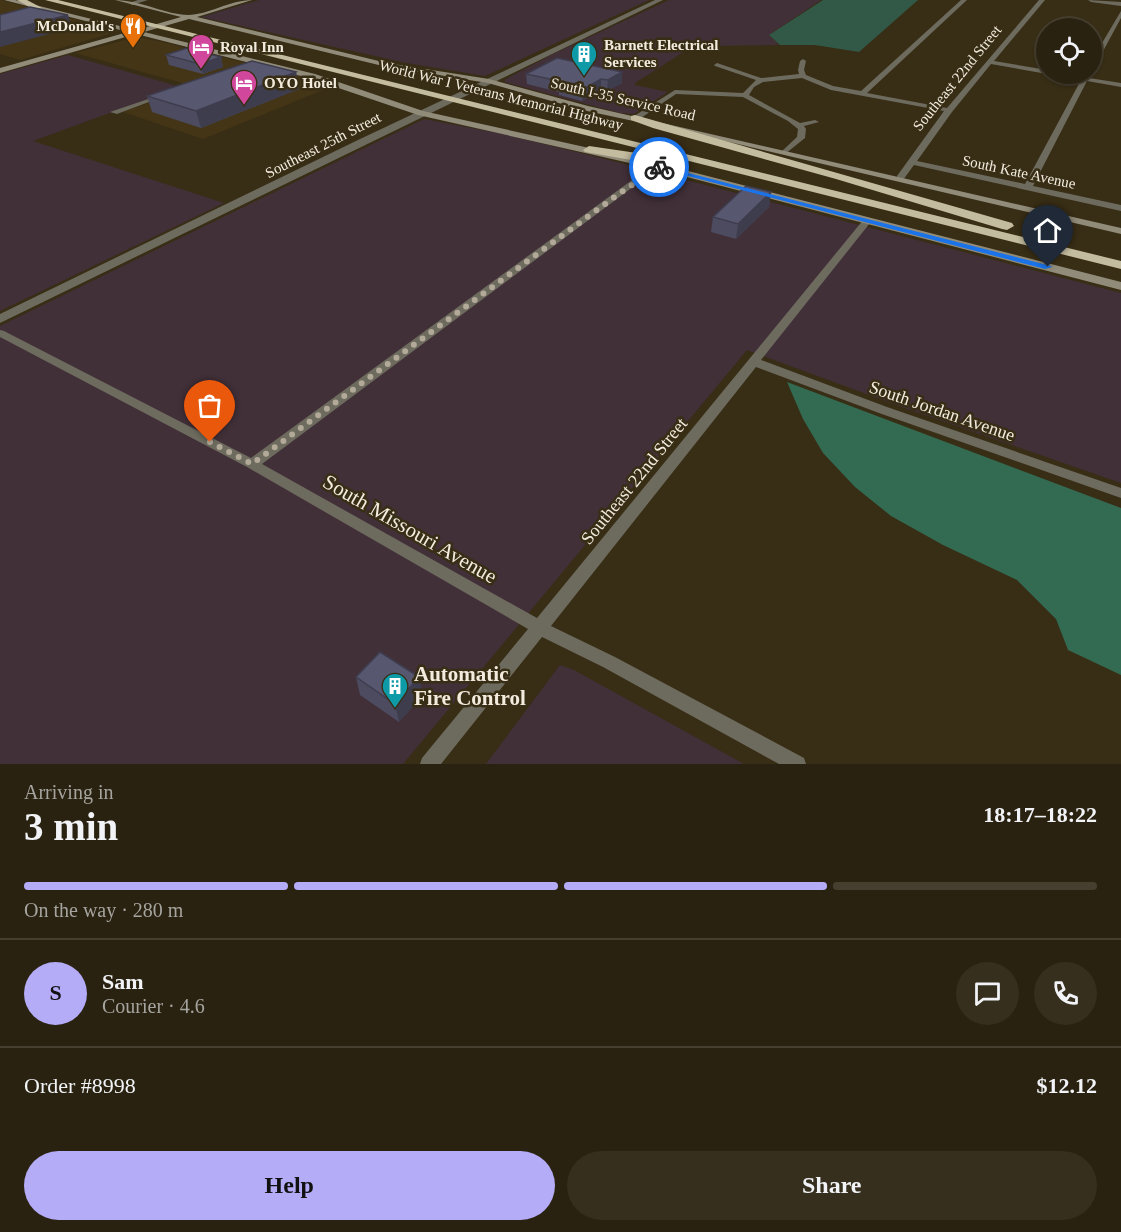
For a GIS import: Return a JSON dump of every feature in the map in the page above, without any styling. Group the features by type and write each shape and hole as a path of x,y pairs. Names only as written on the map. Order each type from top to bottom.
{"highway":[{"path":"21,0 38,8"},
{"name":"World War I Veterans Memorial Highway","path":"49,0 1005,231 1121,254"},
{"name":"World War I Veterans Memorial Highway","path":"74,0 1005,231 1121,265"},
{"path":"635,118 840,176 1005,231"},
{"path":"589,150 642,158 879,214 1005,231"}],"main road":[{"path":"7,0 331,82 421,113 657,166 1121,286"},
{"name":"South I-35 Service Road","path":"118,0 387,65 489,81 587,108 900,178 1121,231"},
{"path":"0,71 249,0"}],"street":[{"path":"132,3 145,0"},
{"name":"Southeast 25th Street","path":"0,319 421,113 660,0"},
{"path":"862,94 964,0"},
{"name":"Southeast 22nd Street","path":"900,178 949,110 1042,0"},
{"path":"1091,0 1121,4"},
{"path":"1102,48 1121,13"},
{"path":"803,61 801,70 803,76"},
{"path":"989,62 1036,70"},
{"path":"240,69 257,63"},
{"path":"717,65 761,80 803,76 831,88 949,110"},
{"path":"745,96 752,86 761,80"},
{"path":"1102,80 1121,85"},
{"path":"1028,187 1082,84"},
{"path":"635,118 675,92 745,96 761,108 799,125 815,122"},
{"path":"114,112 166,94"},
{"path":"785,152 801,138 803,133 799,125"},
{"name":"South Kate Avenue","path":"912,162 1121,208"},
{"path":"252,464 657,166"},
{"name":"Southeast 22nd Street","path":"429,764 867,220"},
{"name":"South Missouri Avenue","path":"0,333 252,464 540,628 797,764"},
{"name":"South Jordan Avenue","path":"752,361 883,410 1121,493"}],"shaded area":[{"path":"0,0 119,31 20,60 0,54"},
{"path":"259,0 649,0 485,76 406,63 201,17"},
{"path":"669,0 821,0 769,35 779,45 703,46 682,53 635,83 635,85 668,92 634,114 620,113 504,82 553,54"},
{"path":"137,37 250,64 189,85 75,53"},
{"path":"68,55 181,87 33,141 224,203 0,311 0,74"},
{"path":"257,65 335,85 203,139 123,112"},
{"path":"424,119 503,134 605,159 1121,293 1121,483 899,406 747,350 403,764 0,764 0,326"},
{"path":"560,665 574,670 744,764 486,764"}],"green space":[{"path":"823,0 918,0 859,52 815,45 780,45 769,35"},
{"path":"787,382 1121,508 1121,675 1068,650 1056,619 1017,580 943,545 891,516 855,487 823,453 803,419"}],"building":[{"path":"30,7 68,15 0,32 0,15"},
{"path":"187,48 221,57 200,64 166,55"},
{"path":"557,58 622,72 608,80 601,79 582,90 559,84 564,82 526,74"},
{"path":"252,61 296,72 196,111 147,96"},
{"path":"746,186 771,192 738,224 713,217"},
{"path":"380,652 419,677 395,704 356,677"}],"way so far":[{"path":"210,442 252,464 620,193 657,166 659,167"}],"place":[{"name":"McDonald's","path":"133,49"},
{"name":"Royal Inn","path":"201,70"},
{"name":"Barnett Electrical Services","path":"584,77"},
{"name":"OYO Hotel","path":"244,106"},
{"name":"Automatic Fire Control","path":"395,709"}],"route":[{"path":"659,167 1048,267"}]}
